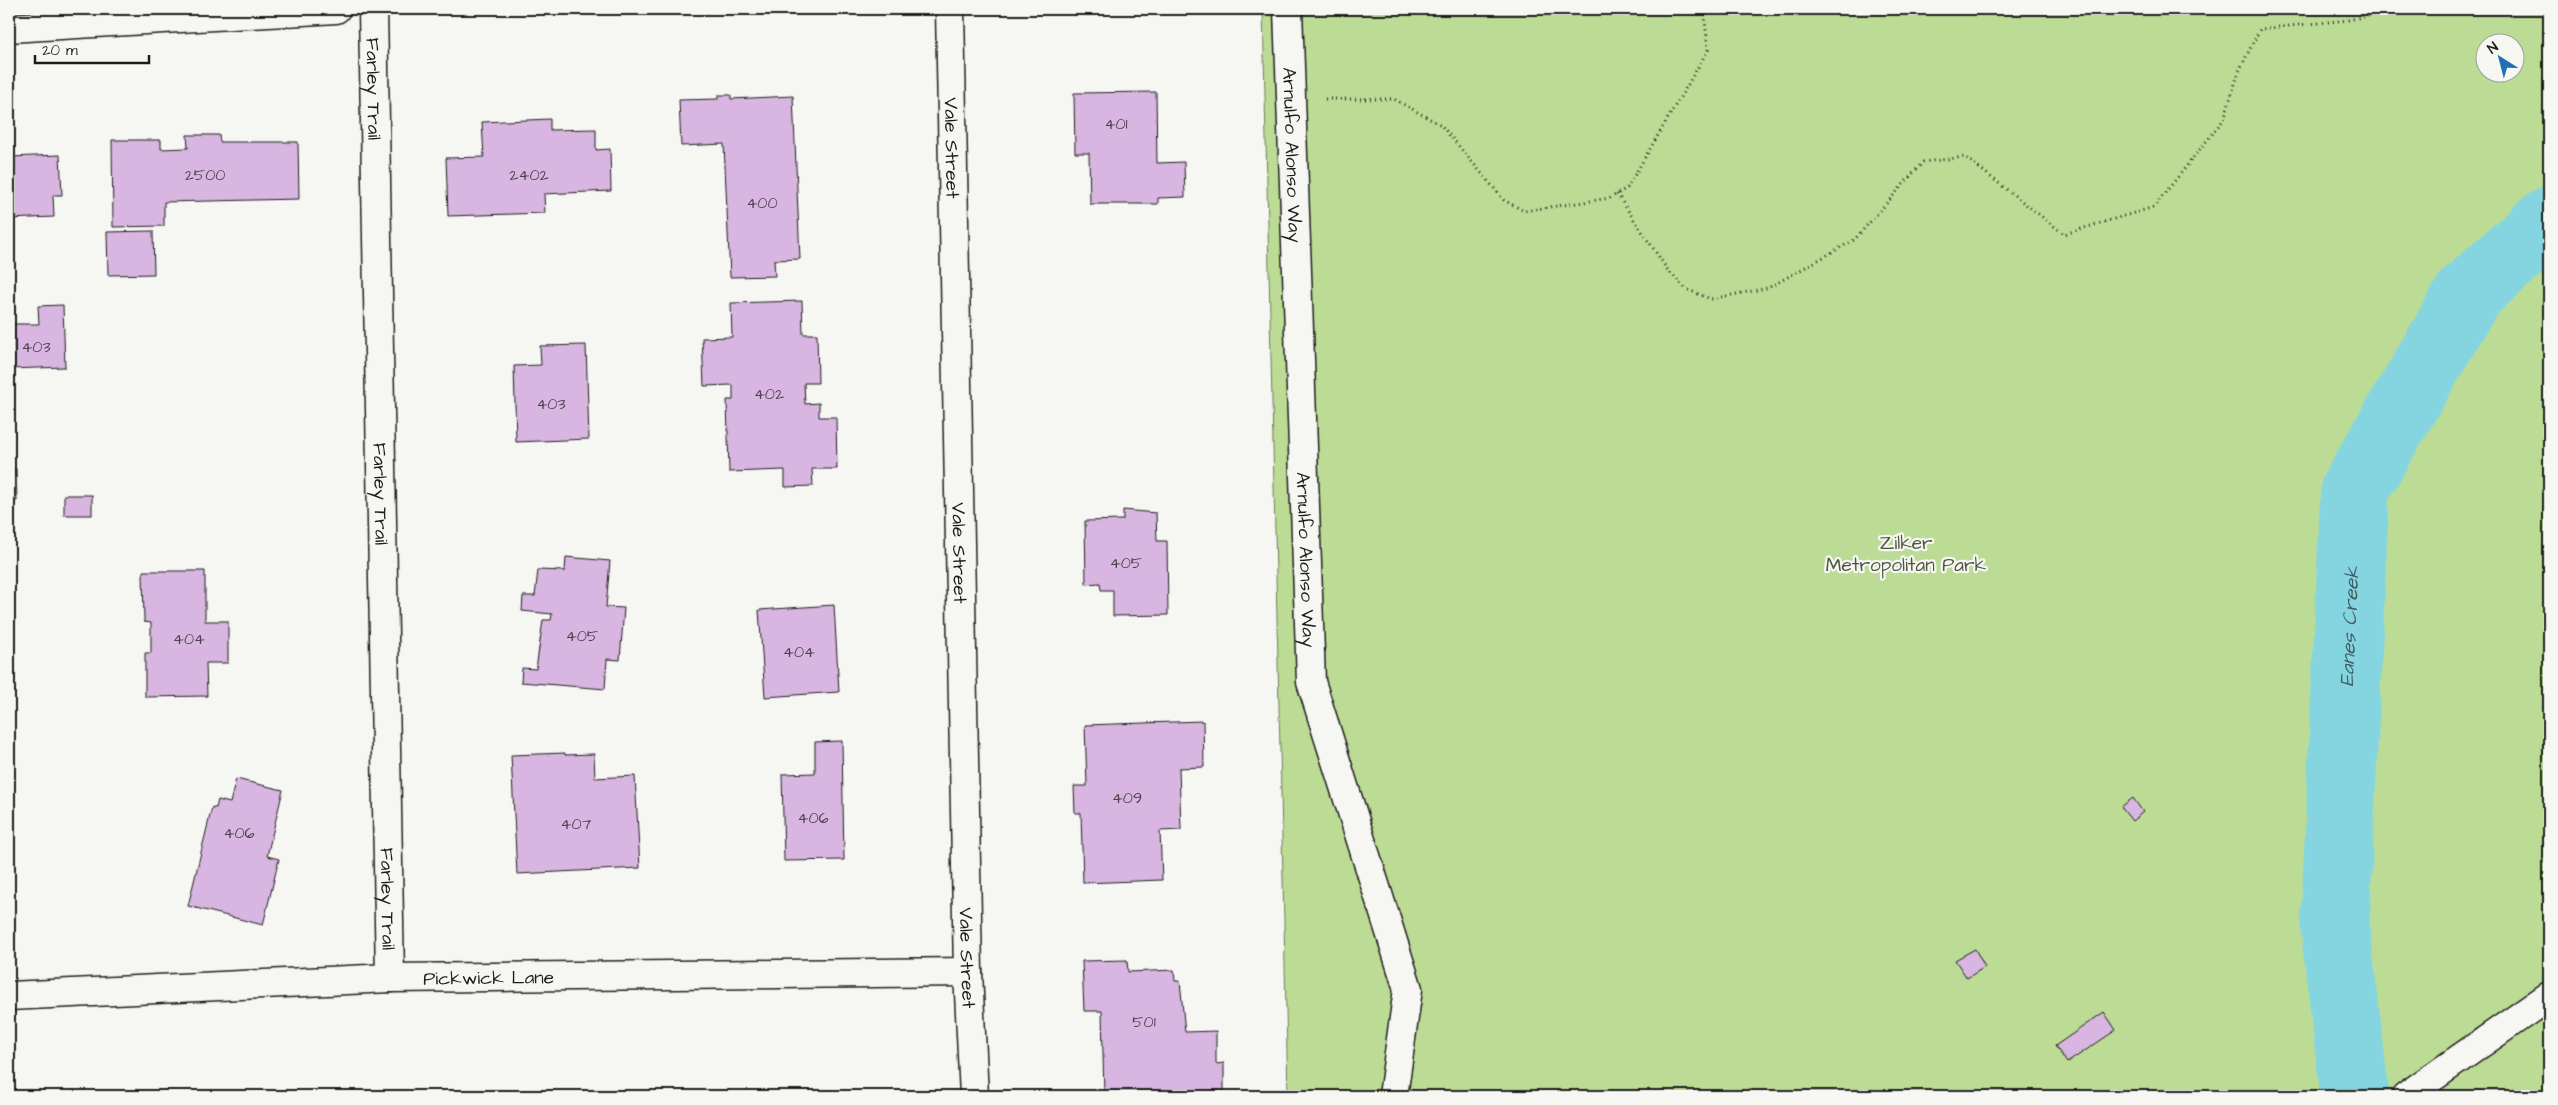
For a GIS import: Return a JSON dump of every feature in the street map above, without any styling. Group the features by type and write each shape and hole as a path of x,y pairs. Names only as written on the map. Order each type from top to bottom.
{"street":[{"path":"9,28 336,9"},
{"name":"Farley Trail","path":"373,9 390,978"},
{"name":"Vale Street","path":"950,9 968,972 974,1096"},
{"name":"Arnulfo Alonso Way","path":"1288,9 1311,682 1408,989 1393,1096"},
{"name":"Pickwick Lane","path":"9,996 390,978 968,972"},
{"path":"2406,1096 2549,996"}],"path":[{"path":"1292,98 1394,99 1441,125 1504,200 1524,211 1610,198 1627,188 1708,50 1704,9"},
{"path":"1617,194 1667,269 1686,289 1711,299 1768,288 1854,240 1924,162 1965,156 2064,234 2154,207 2224,119 2239,71 2260,29 2348,20 2401,9"}],"green space":[{"name":"Zilker Metropolitan Park","path":"1263,9 2549,9 2549,1096 1288,1096"}],"building":[{"path":"1156,92 1157,163 1184,162 1185,197 1158,198 1158,204 1090,204 1089,153 1075,153 1074,93"},
{"path":"718,95 731,95 731,99 793,96 800,259 774,260 775,276 730,277 724,144 681,146 679,100 718,99"},
{"path":"550,119 550,130 596,129 596,150 610,149 611,191 544,194 545,213 448,216 446,158 484,157 482,122"},
{"path":"187,135 219,135 220,142 298,142 299,199 164,202 164,226 113,227 112,140 161,140 161,149 188,148"},
{"path":"60,155 62,195 53,195 54,217 9,219 9,157"},
{"path":"153,231 154,274 108,275 107,232"},
{"path":"802,301 803,334 817,334 818,383 804,383 805,404 819,403 819,417 836,417 837,469 812,469 813,486 785,487 785,470 729,472 727,400 733,400 733,385 704,386 702,338 732,337 731,303"},
{"path":"63,305 65,367 9,369 9,324 39,324 38,306"},
{"path":"586,345 589,439 516,442 514,366 541,365 540,346"},
{"path":"9,428 11,428 12,468 16,469 17,501 9,501"},
{"path":"64,495 92,495 92,515 64,515"},
{"path":"1123,510 1156,513 1157,541 1167,541 1168,615 1113,616 1113,590 1101,590 1100,583 1086,584 1085,521 1123,520"},
{"path":"566,557 610,561 606,607 624,608 620,660 607,659 605,689 521,682 522,668 536,669 543,620 551,620 552,614 522,611 523,596 535,596 538,570 565,571"},
{"path":"143,571 205,571 205,621 228,621 228,663 206,663 207,696 145,697 145,653 151,653 151,623 144,622"},
{"path":"834,605 839,692 765,697 759,610"},
{"path":"1203,721 1204,767 1179,768 1181,830 1160,831 1162,880 1083,883 1081,813 1075,813 1074,786 1087,786 1085,725"},
{"path":"842,741 844,860 784,861 782,774 815,773 815,742"},
{"path":"565,753 565,755 594,754 595,778 635,776 640,868 517,874 511,755"},
{"path":"236,779 283,790 267,856 279,859 263,925 188,906 212,807 216,808 218,800 230,803"},
{"path":"2133,798 2143,812 2132,821 2121,807"},
{"path":"1975,949 1985,967 1967,978 1955,960"},
{"path":"1127,960 1128,972 1174,970 1175,981 1180,981 1185,1032 1216,1031 1216,1064 1224,1063 1224,1096 1104,1096 1102,1011 1084,1011 1082,961"},
{"path":"2104,1012 2116,1030 2067,1063 2055,1046"}],"waterway":[{"name":"Eanes Creek","path":"2355,1096 2335,927 2355,489 2469,293 2549,221"}]}
